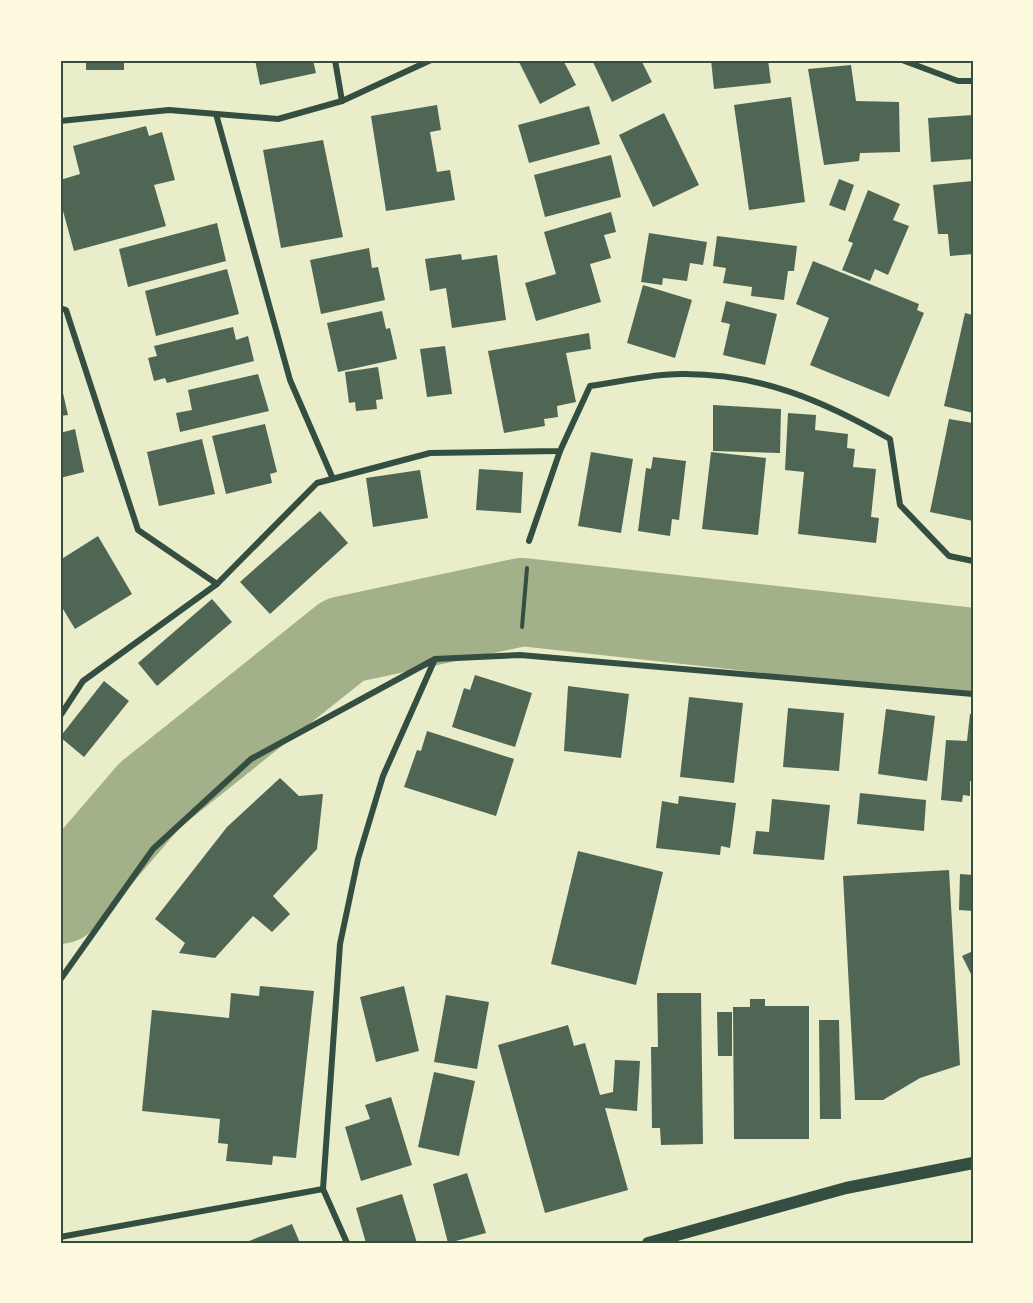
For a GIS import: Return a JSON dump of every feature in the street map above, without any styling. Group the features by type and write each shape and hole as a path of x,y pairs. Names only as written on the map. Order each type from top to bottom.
{"main road":[{"path":"648,1243 846,1188 973,1163"}],"street":[{"path":"335,60 342,101"},
{"path":"60,121 169,110 278,119 342,101 431,60"},
{"path":"902,60 958,81 973,81"},
{"path":"216,114 290,380 333,479"},
{"path":"60,308 66,310 138,530 217,584"},
{"path":"529,541 560,451 590,386 680,374 749,379 841,411 890,439 900,505 949,556 973,561"},
{"path":"60,716 83,681 217,584 317,483 430,453 560,451"},
{"path":"520,645 520,655"},
{"path":"60,980 153,849 251,759 435,659 520,655 973,694"},
{"path":"347,1243 323,1189 340,944 355,870 383,776 435,659"},
{"path":"60,1237 323,1189"}],"path":[{"path":"520,645 529,541"}],"building":[{"path":"86,60 124,60 124,70 86,70"},
{"path":"170,60 207,60 207,63 170,62"},
{"path":"255,60 313,60 316,73 260,85"},
{"path":"518,60 563,60 576,85 540,104"},
{"path":"592,60 641,60 652,82 612,102"},
{"path":"711,60 768,60 771,83 714,89"},
{"path":"851,65 856,101 899,102 900,152 860,153 859,161 824,165 808,69"},
{"path":"791,97 805,202 749,210 734,105"},
{"path":"437,105 441,130 430,132 437,172 450,170 455,200 386,211 371,116"},
{"path":"589,106 600,144 529,163 518,125"},
{"path":"664,113 699,185 653,207 619,135"},
{"path":"973,115 973,159 931,162 928,118"},
{"path":"146,126 149,136 162,132 175,180 154,185 166,226 74,251 60,200 60,180 80,174 73,146"},
{"path":"323,140 343,237 281,248 263,150"},
{"path":"611,155 621,197 545,217 534,175"},
{"path":"839,179 854,185 845,211 829,205"},
{"path":"973,181 973,254 950,256 948,234 938,234 933,185"},
{"path":"868,190 900,204 893,220 909,226 888,275 875,269 870,281 842,270 853,243 848,241"},
{"path":"611,212 616,232 604,235 611,258 590,264 601,302 536,321 525,283 556,274 544,232"},
{"path":"217,223 226,261 128,287 119,249"},
{"path":"649,233 707,242 703,265 690,263 687,281 663,278 662,285 641,282"},
{"path":"717,236 797,246 794,271 788,271 784,300 751,296 752,287 723,283 726,268 713,266"},
{"path":"369,248 372,268 378,267 385,300 321,314 310,260"},
{"path":"461,254 462,260 497,255 506,320 452,328 446,288 430,291 425,259"},
{"path":"813,261 919,304 917,310 924,313 889,397 810,365 829,318 796,304"},
{"path":"227,269 239,314 156,336 145,291"},
{"path":"643,285 692,300 675,358 627,343"},
{"path":"726,301 777,314 765,365 723,355 730,324 721,322"},
{"path":"382,311 386,329 390,328 397,359 338,372 327,323"},
{"path":"965,313 973,315 973,413 944,406"},
{"path":"233,327 236,340 248,336 254,361 167,383 165,378 154,381 148,358 157,356 154,346"},
{"path":"589,333 591,349 566,353 576,402 557,406 558,417 544,419 545,426 504,433 488,351"},
{"path":"445,346 452,394 427,397 420,349"},
{"path":"378,367 383,399 376,400 377,409 356,411 355,402 349,403 345,372"},
{"path":"258,374 269,411 180,432 176,413 192,410 188,390"},
{"path":"60,380 68,415 60,416"},
{"path":"713,405 781,409 780,453 713,451"},
{"path":"788,413 816,415 815,430 848,434 847,448 855,449 853,467 876,469 871,517 879,518 876,543 798,534 804,472 785,470"},
{"path":"949,419 973,423 973,521 930,512"},
{"path":"265,424 277,472 270,474 272,483 226,494 212,436"},
{"path":"75,429 84,472 60,478 60,433"},
{"path":"202,439 215,494 159,506 147,452"},
{"path":"591,452 633,459 621,533 578,526"},
{"path":"711,452 766,458 758,535 702,529"},
{"path":"653,457 686,461 679,520 672,519 670,536 638,531 646,468 651,469"},
{"path":"479,469 523,472 521,513 476,510"},
{"path":"420,470 428,518 373,527 366,478"},
{"path":"320,511 348,543 270,614 240,582"},
{"path":"98,536 132,594 75,629 60,604 60,560"},
{"path":"212,599 232,622 157,686 138,663"},
{"path":"475,675 532,693 515,747 452,727 464,688 470,690"},
{"path":"104,681 129,701 84,757 60,737"},
{"path":"568,686 629,694 621,758 564,751"},
{"path":"689,697 743,703 734,783 680,777"},
{"path":"788,708 844,713 839,771 783,767"},
{"path":"886,709 935,716 927,781 878,774"},
{"path":"970,714 973,714 973,781 970,781 970,796 963,795 962,802 941,800 946,740 967,741"},
{"path":"427,731 514,759 496,816 404,787 417,750 421,751"},
{"path":"280,778 299,796 323,794 317,849 273,896 290,914 272,932 253,916 215,958 179,953 185,943 155,919 227,827"},
{"path":"860,793 926,800 924,831 857,824"},
{"path":"679,796 736,803 730,848 721,846 720,855 656,848 662,801 678,804"},
{"path":"772,799 830,805 824,860 753,854 756,831 769,832"},
{"path":"578,851 663,872 636,985 551,964"},
{"path":"949,870 960,1065 920,1078 883,1100 855,1100 843,876"},
{"path":"960,874 973,875 973,911 959,910"},
{"path":"973,951 973,978 962,956"},
{"path":"260,986 314,991 296,1158 273,1156 272,1165 226,1161 228,1144 218,1143 220,1119 142,1111 152,1010 229,1018 231,993 259,996"},
{"path":"404,986 419,1051 376,1062 360,997"},
{"path":"657,993 701,993 703,1144 661,1145 660,1128 652,1128 651,1047 658,1047"},
{"path":"446,995 489,1002 477,1069 434,1062"},
{"path":"750,999 765,999 765,1006 809,1006 809,1139 734,1139 733,1007 750,1007"},
{"path":"717,1012 732,1012 732,1056 718,1056"},
{"path":"819,1020 839,1020 841,1119 820,1119"},
{"path":"568,1025 574,1046 585,1043 600,1095 613,1092 615,1060 640,1061 637,1111 605,1108 628,1190 545,1213 498,1045"},
{"path":"434,1072 475,1081 459,1156 418,1147"},
{"path":"391,1097 412,1165 361,1181 345,1127 370,1119 365,1105"},
{"path":"467,1173 486,1233 448,1243 433,1184"},
{"path":"402,1194 417,1243 366,1243 356,1208"},
{"path":"292,1224 300,1243 244,1243"}],"waterway":[{"path":"60,900 150,795 344,640 522,602 973,652"}]}
